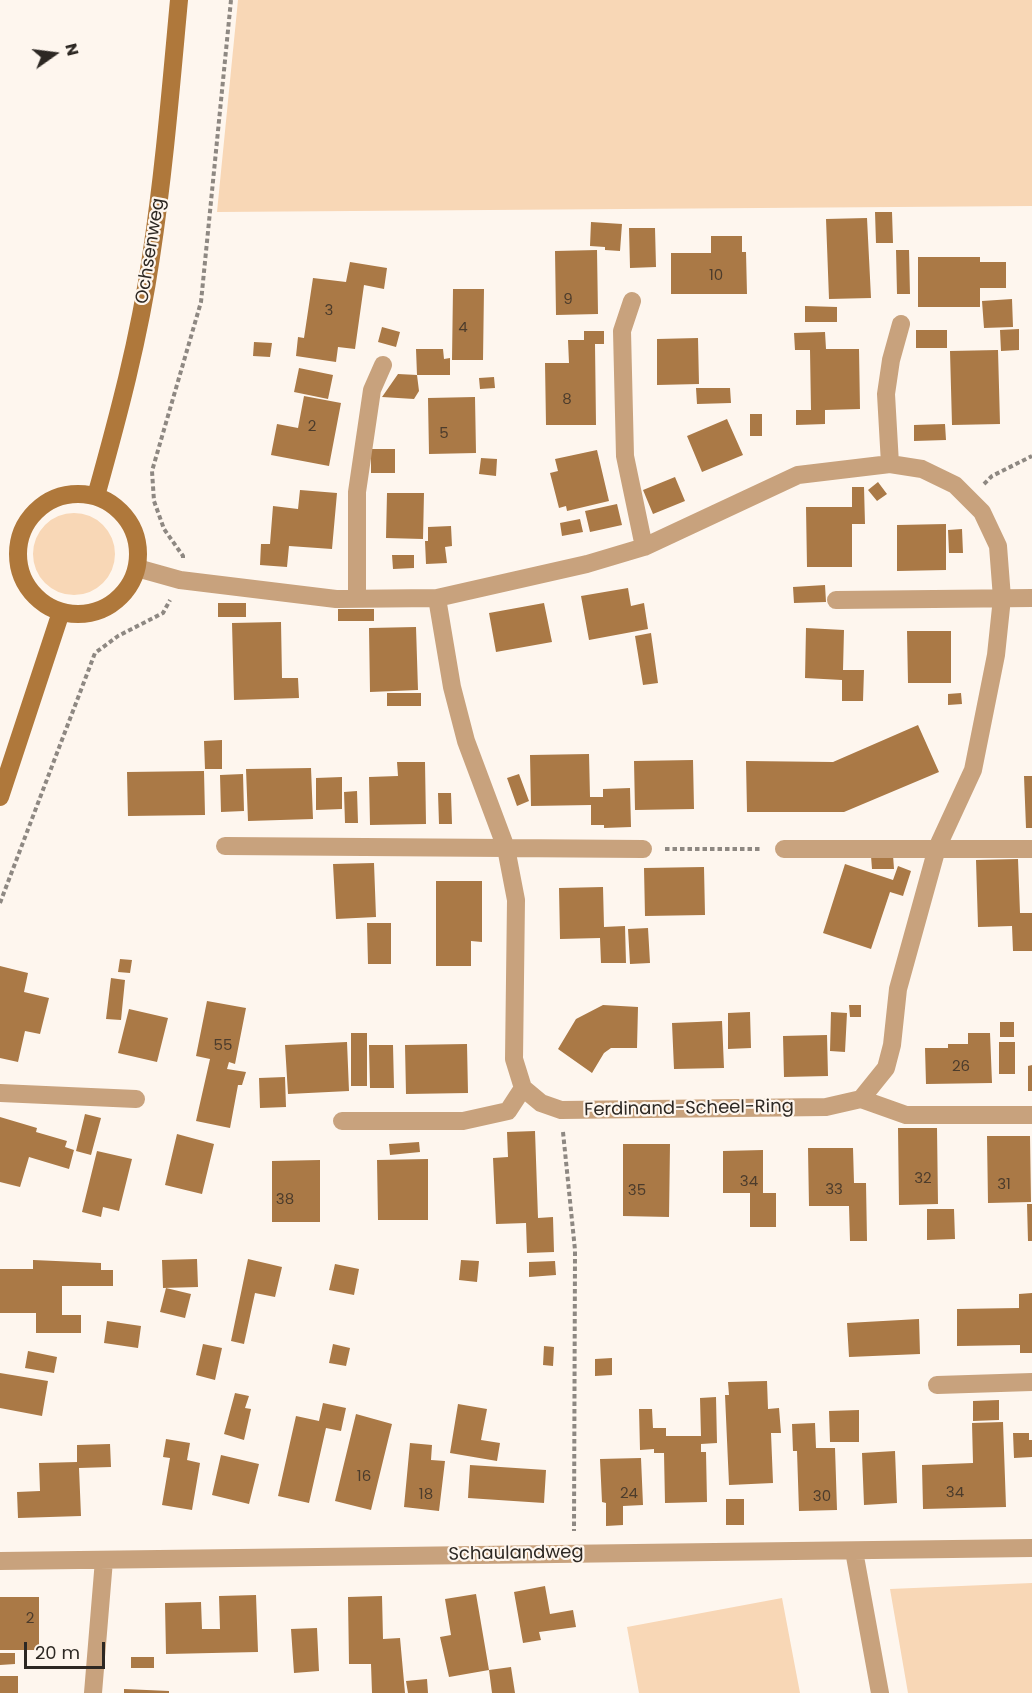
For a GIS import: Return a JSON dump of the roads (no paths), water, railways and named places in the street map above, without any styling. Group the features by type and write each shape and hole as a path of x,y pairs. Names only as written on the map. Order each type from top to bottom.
{"main road":[{"name":"Ochsenweg","path":"96,496 123,399 149,270 159,207 179,0"},
{"path":"71,494 96,496 119,510 133,530 138,555 137,568 124,593 106,608 83,615 61,612 35,597 26,585 17,556 18,542 32,515 51,500 71,494"},
{"path":"0,797 61,612"}],"street":[{"path":"632,300 622,331 625,456 644,547"},
{"path":"890,464 886,394 891,360 901,324"},
{"path":"357,598 357,492 372,390 383,365"},
{"path":"137,568 180,580 336,599 437,598 587,564 644,547 798,475 890,464 922,469 955,485 982,512 998,546 1002,598 996,655 973,770 937,848 898,989 892,1045 886,1068 861,1099 906,1115 1032,1115"},
{"path":"342,1121 463,1120 508,1111 523,1088 514,1059 516,900 506,848 463,730 452,687 437,598"},
{"path":"836,600 1032,598"},
{"path":"225,846 643,849"},
{"path":"784,849 1032,849"},
{"name":"Ferdinand-Scheel-Ring","path":"523,1088 541,1103 561,1110 826,1107 861,1099"},
{"path":"0,1093 136,1099"},
{"path":"937,1385 1032,1382"},
{"name":"Schaulandweg","path":"0,1561 1032,1548"},
{"path":"854,1551 880,1693"},
{"path":"93,1693 104,1560"}]}
